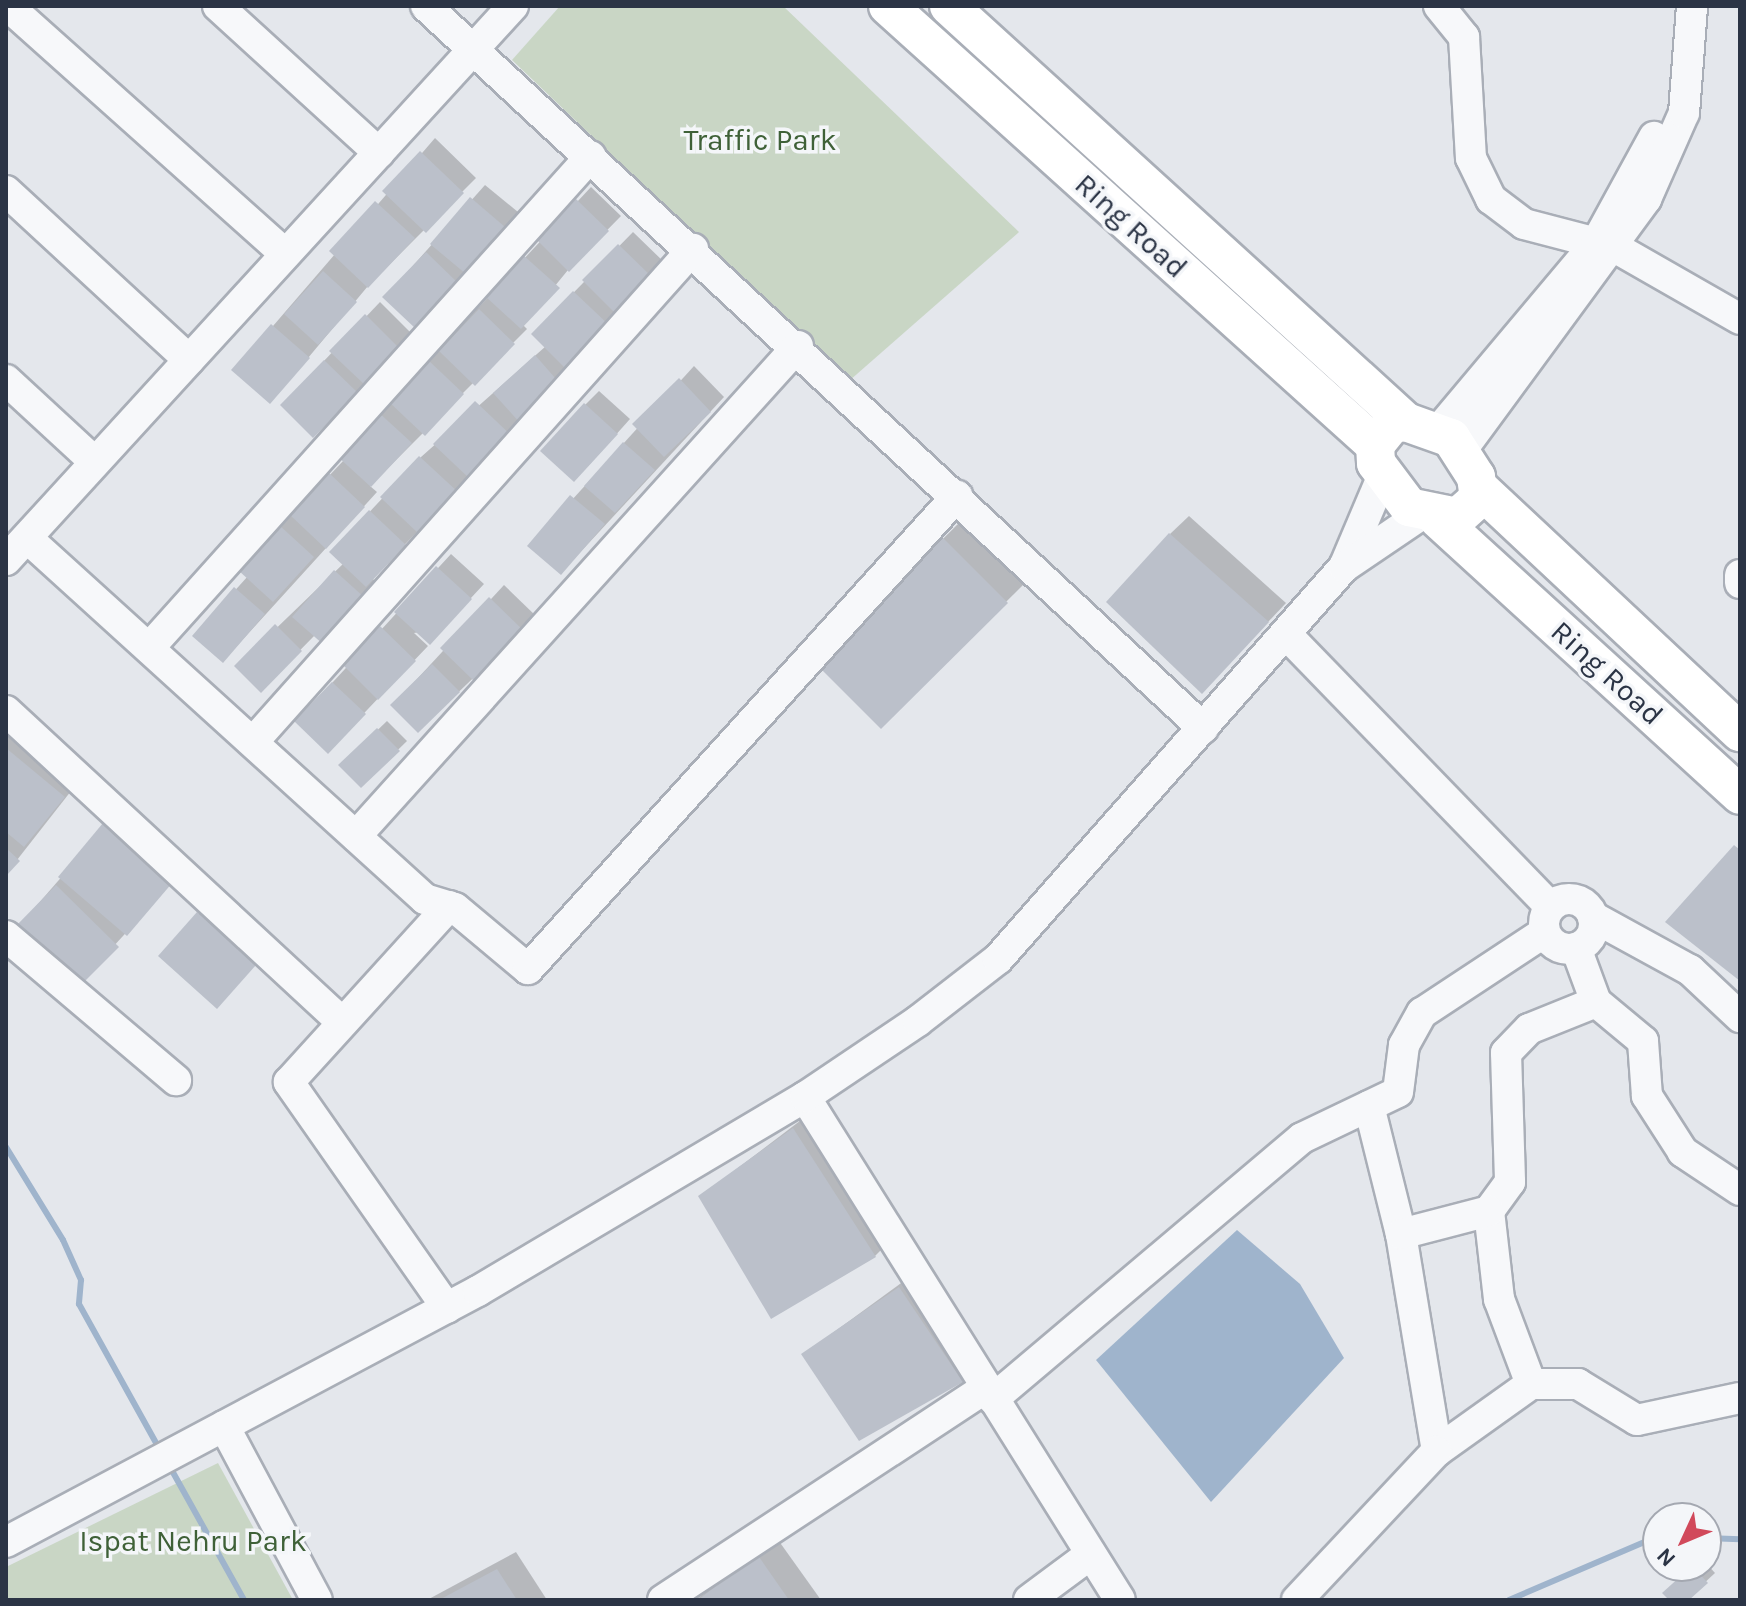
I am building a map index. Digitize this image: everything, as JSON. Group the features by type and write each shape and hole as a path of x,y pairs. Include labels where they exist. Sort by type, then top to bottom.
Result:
{"main road":[{"name":"Ring Road","path":"888,6 1379,460 1430,516 1740,795"},
{"name":"Ring Road","path":"949,6 1435,434"},
{"path":"1379,460 1392,424 1435,434 1478,487 1479,498 1458,517 1430,516"},
{"name":"Ring Road","path":"1478,487 1740,732"}],"street":[{"path":"8,6 285,254"},
{"path":"218,6 379,153"},
{"path":"426,6 798,346 1203,728"},
{"path":"6,560 513,6"},
{"path":"1439,6 1464,37 1471,158 1491,199 1524,224 1606,246 1740,319"},
{"path":"1606,246 1664,118 1674,81 1676,6"},
{"path":"1435,434 1606,246 1684,113 1692,6"},
{"path":"149,648 591,156"},
{"path":"6,191 189,360"},
{"path":"253,742 693,249"},
{"path":"356,836 798,346"},
{"path":"6,380 95,462"},
{"path":"1344,567 1379,460"},
{"path":"27,538 425,899 449,906 528,969 957,496"},
{"path":"6,1542 447,1308 805,1097 998,959 1344,567 1430,516"},
{"path":"1740,575 1740,583"},
{"path":"1286,634 1548,919 1557,947 1576,948 1591,936 1593,917"},
{"path":"6,711 342,1022"},
{"path":"663,1600 990,1394 1302,1138 1398,1092 1404,1045 1422,1013 1573,899 1593,917 1690,970 1740,1017"},
{"path":"447,1308 292,1091 298,1067 449,906"},
{"path":"6,936 176,1080"},
{"path":"1576,948 1596,1002 1643,1041 1647,1096 1683,1152 1740,1190"},
{"path":"1401,1234 1489,1211 1510,1182 1506,1053 1529,1029 1596,1002"},
{"path":"805,1097 1120,1600"},
{"path":"1369,1106 1401,1234 1437,1451"},
{"path":"1489,1211 1499,1299 1531,1384"},
{"path":"1297,1600 1437,1451 1531,1384 1578,1384 1637,1420 1740,1398"},
{"path":"224,1426 317,1600"},
{"path":"1029,1600 1091,1554"}],"green space":[{"name":"Traffic Park","path":"560,6 783,6 1019,232 849,381 512,60"},
{"name":"Ispat Nehru Park","path":"218,1463 293,1600 6,1600 6,1567"}],"water":[{"path":"1237,1230 1300,1284 1344,1358 1211,1502 1096,1360"}],"building":[{"path":"420,151 464,193 426,233 382,191"},
{"path":"470,197 505,227 466,274 430,244"},
{"path":"576,199 609,231 569,272 537,240"},
{"path":"375,201 415,238 368,288 329,251"},
{"path":"618,244 653,278 617,315 582,280"},
{"path":"426,252 459,284 416,329 382,297"},
{"path":"523,255 560,288 521,329 485,296"},
{"path":"323,271 357,302 318,345 284,314"},
{"path":"573,291 609,325 566,369 531,334"},
{"path":"479,309 515,344 475,386 439,351"},
{"path":"365,314 401,350 366,386 329,351"},
{"path":"271,324 310,358 270,404 231,370"},
{"path":"535,355 563,387 521,424 493,393"},
{"path":"427,359 464,394 425,436 388,401"},
{"path":"324,360 358,393 313,438 280,405"},
{"path":"679,378 711,412 664,457 632,424"},
{"path":"475,401 513,437 471,480 433,444"},
{"path":"584,403 618,434 574,482 540,451"},
{"path":"377,411 412,443 371,487 337,456"},
{"path":"623,442 655,470 615,513 584,486"},
{"path":"419,456 459,493 420,535 380,497"},
{"path":"329,473 365,507 326,549 290,515"},
{"path":"570,495 605,524 561,575 527,546"},
{"path":"369,510 406,545 366,587 329,552"},
{"path":"279,525 314,557 273,602 238,570"},
{"path":"1169,533 1269,622 1202,694 1106,602"},
{"path":"942,537 1008,603 881,729 815,663"},
{"path":"436,566 472,599 430,645 394,612"},
{"path":"334,570 365,598 324,645 292,617"},
{"path":"234,587 265,614 223,663 192,636"},
{"path":"489,597 525,632 476,683 440,648"},
{"path":"275,624 302,651 261,693 234,666"},
{"path":"380,626 416,661 378,700 342,664"},
{"path":"432,664 460,692 418,733 390,705"},
{"path":"332,682 366,714 328,754 294,721"},
{"path":"377,728 400,751 361,788 338,765"},
{"path":"6,748 65,797 24,847 6,832"},
{"path":"103,823 173,882 127,936 58,877"},
{"path":"1734,845 1740,850 1740,981 1665,922"},
{"path":"6,848 20,861 6,876"},
{"path":"56,885 119,947 78,988 16,926"},
{"path":"197,912 256,965 217,1009 158,956"},
{"path":"793,1128 876,1257 771,1319 698,1196"},
{"path":"899,1287 963,1382 859,1441 801,1354"},
{"path":"757,1554 789,1600 698,1600"},
{"path":"497,1569 517,1600 439,1600"},
{"path":"1674,1582 1708,1583 1689,1600 1669,1600 1662,1593"}],"waterway":[{"path":"6,1147 63,1240 81,1280 79,1304 160,1450"},
{"path":"170,1467 244,1600"},
{"path":"1722,1538 1740,1539"},
{"path":"1509,1600 1642,1543"}]}
